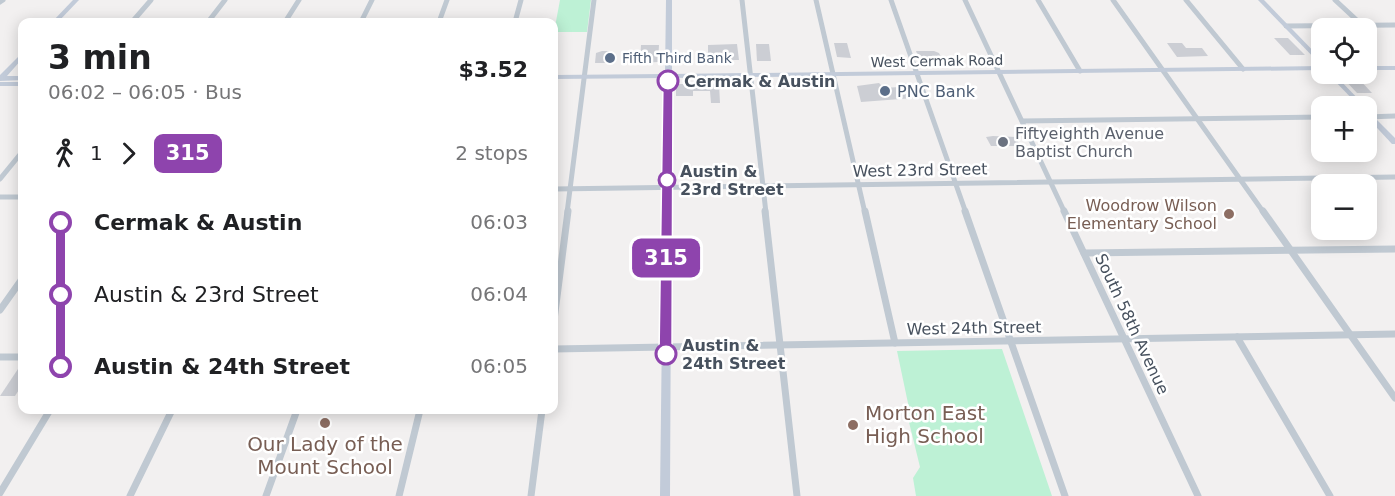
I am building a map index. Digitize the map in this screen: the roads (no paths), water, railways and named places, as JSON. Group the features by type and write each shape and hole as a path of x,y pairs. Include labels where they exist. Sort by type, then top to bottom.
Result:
{"main road":[{"path":"59,18 76,0"},
{"path":"665,496 669,0"},
{"path":"1261,0 1311,53"},
{"path":"0,78 18,60"},
{"path":"1377,62 1395,62"},
{"name":"West Cermak Road","path":"558,72 585,74 998,70 1311,64"},
{"path":"1377,68 1395,68"},
{"name":"West Cermak Road","path":"558,77 585,74"},
{"path":"0,78 18,78"},
{"path":"0,84 18,84"},
{"path":"1340,84 1352,96"},
{"path":"1377,124 1395,141"}],"street":[{"path":"135,18 151,0"},
{"path":"211,18 225,0"},
{"path":"288,18 299,0"},
{"path":"363,18 372,0"},
{"path":"440,18 447,0"},
{"path":"516,18 521,0"},
{"path":"558,287 594,0"},
{"path":"742,0 797,496"},
{"path":"816,0 895,343"},
{"path":"891,0 1065,496"},
{"name":"South 58th Avenue","path":"965,0 1198,496"},
{"path":"1038,0 1078,68"},
{"path":"1113,0 1395,398"},
{"path":"1186,0 1240,67"},
{"path":"1335,0 1354,18"},
{"path":"1377,25 1395,25"},
{"path":"1286,26 1311,26"},
{"path":"1377,115 1395,116"},
{"path":"1022,121 1311,117"},
{"path":"0,179 18,157"},
{"name":"West 23rd Street","path":"558,189 1395,177"},
{"path":"0,197 18,197"},
{"path":"1084,253 1395,249"},
{"path":"0,310 18,285"},
{"name":"West 24th Street","path":"558,349 1395,334"},
{"path":"1237,337 1330,496"},
{"path":"0,357 18,357"},
{"path":"0,493 48,414"},
{"path":"130,496 170,414"},
{"path":"266,496 296,414"},
{"path":"399,496 419,414"},
{"path":"531,496 541,414"}],"place":[{"name":"Fifth Third Bank","path":"610,58"},
{"name":"Cermak & Austin","path":"668,81"},
{"name":"PNC Bank","path":"885,91"},
{"name":"Fiftyeighth Avenue Baptist Church","path":"1003,142"},
{"name":"Austin & 23rd Street","path":"667,180"},
{"name":"Woodrow Wilson Elementary School","path":"1229,214"},
{"name":"Austin & 24th Street","path":"666,354"},
{"name":"Our Lady of the Mount School","path":"325,423"},
{"name":"Morton East High School","path":"853,425"}]}
